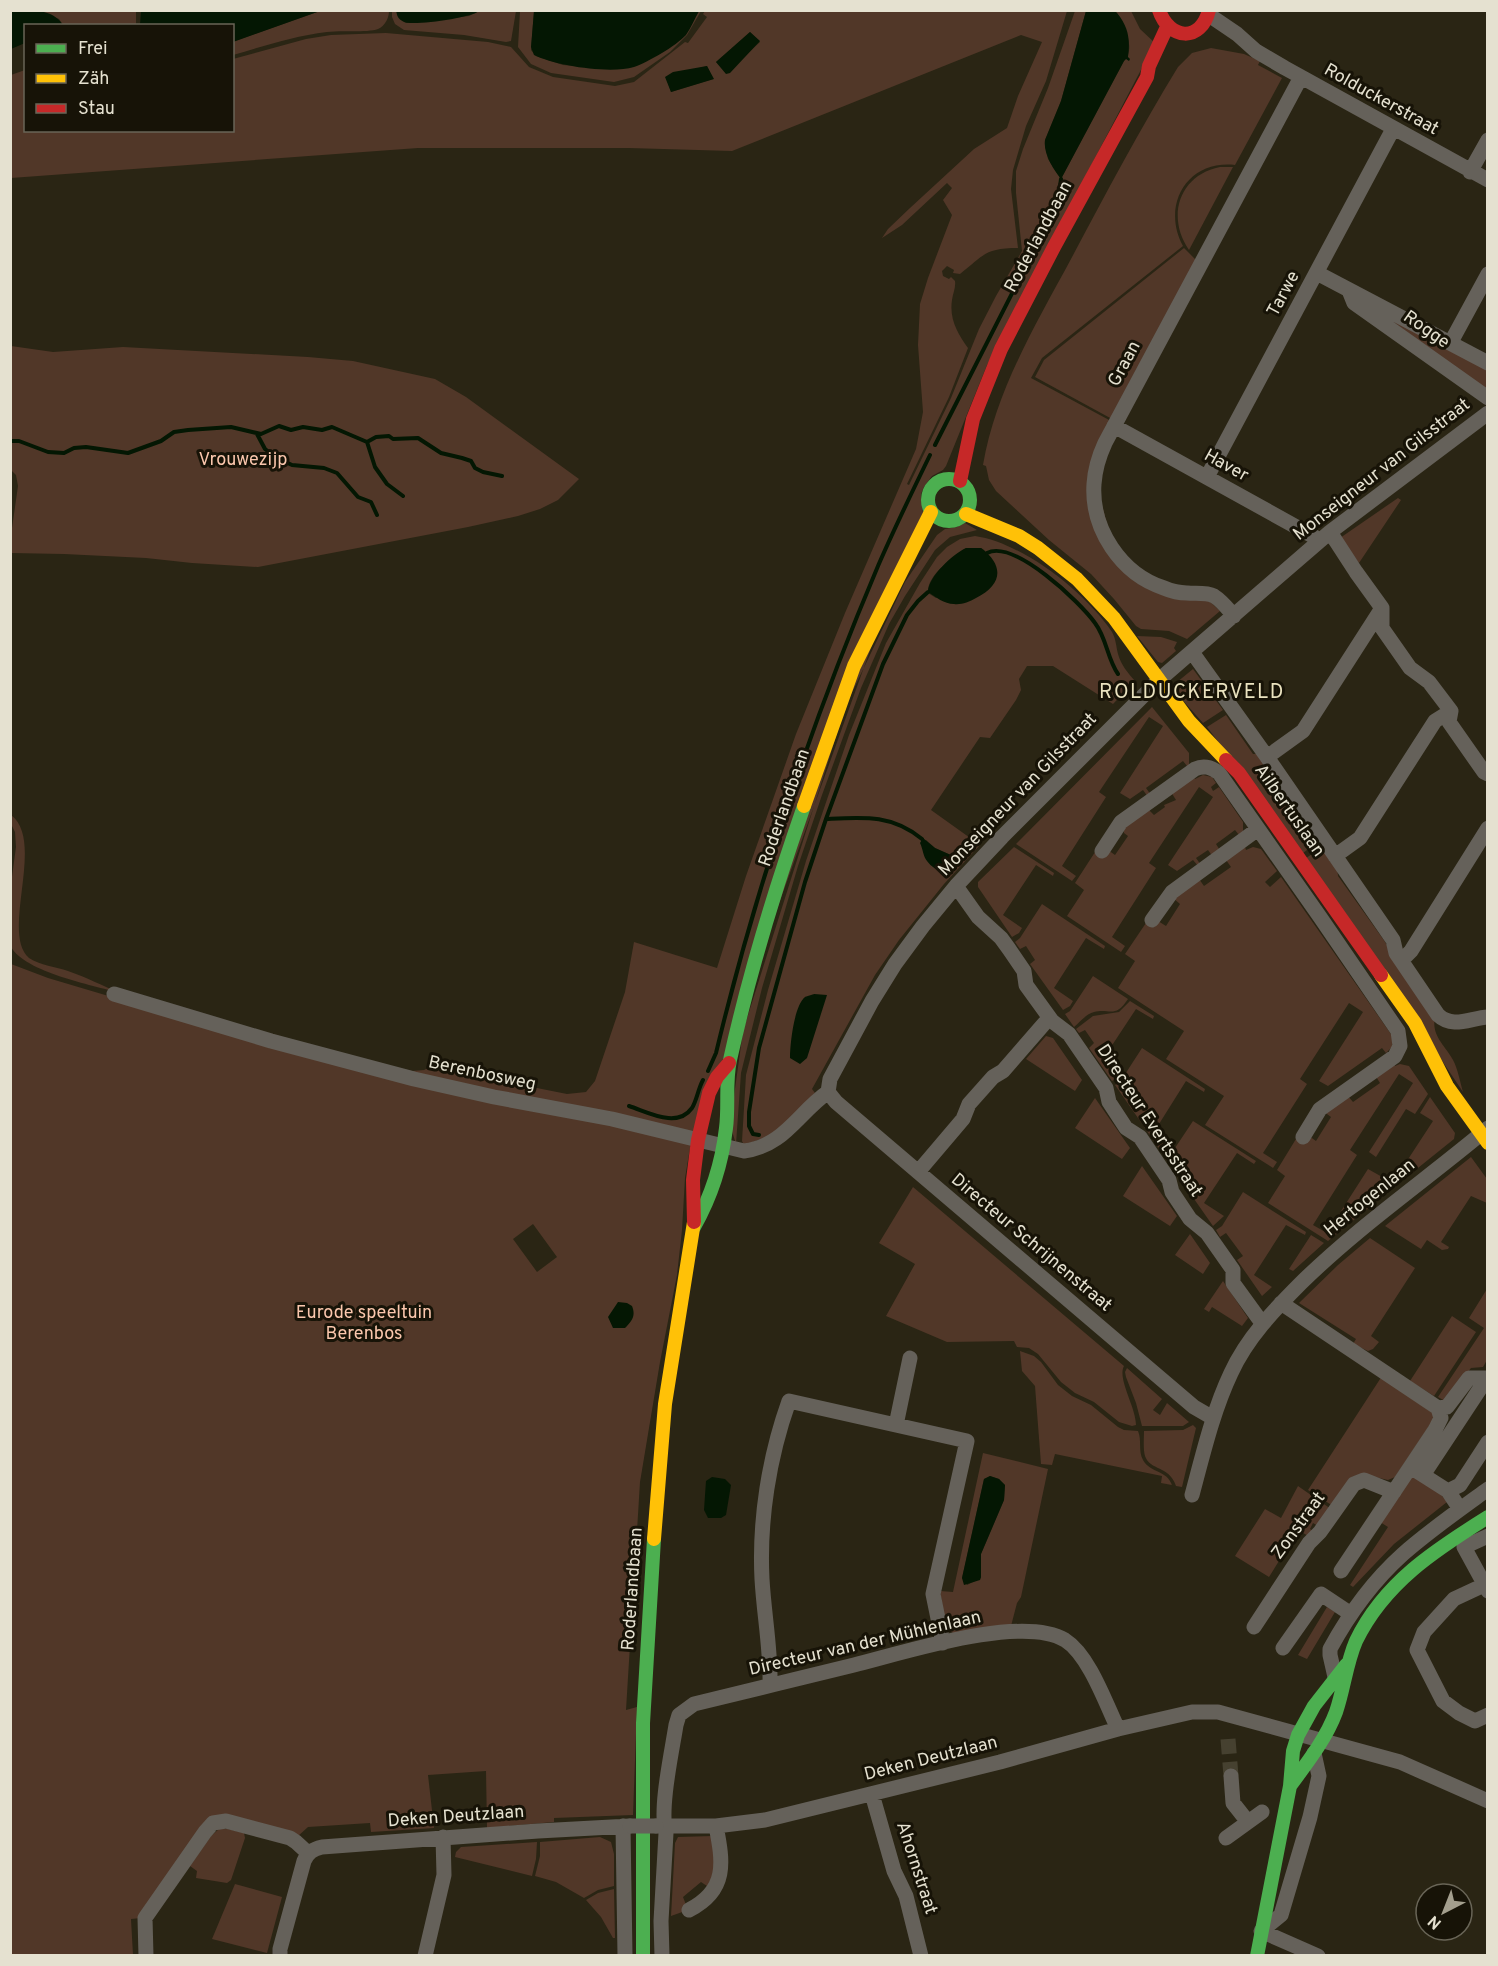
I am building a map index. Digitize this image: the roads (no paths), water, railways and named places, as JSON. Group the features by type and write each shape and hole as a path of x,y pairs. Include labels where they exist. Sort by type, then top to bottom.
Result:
{"main road":[{"path":"1160,10 1162,21 1172,30 1189,34 1207,17"},
{"name":"Roderlandbaan","path":"954,480 963,434 973,419 1001,349 1147,77 1149,66 1172,30"},
{"path":"940,480 954,480 969,491 968,508 956,520 943,520 931,512 928,498 930,490 940,480"},
{"name":"Ailbertuslaan","path":"968,508 1006,532 1019,536 1038,548 1064,568 1114,618 1189,721 1239,773 1292,864 1414,1023 1447,1086 1485,1135"},
{"name":"Roderlandbaan","path":"694,1227 712,1193 726,1128 729,1063 754,964 799,821 854,666 931,512"},
{"name":"Roderlandbaan","path":"900,574 943,520"},
{"name":"Roderlandbaan","path":"643,1956 643,1723 650,1589 665,1404 694,1227 693,1174 698,1140 709,1093 717,1077 729,1063"},
{"path":"1257,1956 1290,1786 1289,1769 1306,1716 1348,1662 1367,1622 1392,1587 1425,1557 1488,1517"},
{"path":"1290,1786 1318,1747 1337,1710 1348,1662"}],"street":[{"name":"Rolduckerstraat","path":"1207,17 1237,34 1257,51 1301,77 1488,180"},
{"name":"Graan","path":"1234,616 1211,594 1173,591 1142,578 1124,563 1106,539 1096,510 1094,486 1099,458 1114,426 1301,77"},
{"name":"Tarwe","path":"1207,477 1393,129"},
{"path":"1470,172 1488,140"},
{"name":"Rogge","path":"1317,273 1488,363"},
{"path":"1451,342 1488,274"},
{"name":"Rogge","path":"1349,290 1354,303 1488,398"},
{"name":"Monseigneur van Gilsstraat","path":"828,1092 830,1079 872,1001 909,945 956,886 1002,837 1159,680 1325,536 1488,412"},
{"name":"Haver","path":"1114,426 1207,477 1325,536"},
{"path":"1325,536 1356,572 1382,608 1382,628 1410,668 1429,682 1451,711 1449,722 1484,772 1488,774"},
{"path":"1267,757 1304,731 1382,608"},
{"name":"Ailbertuslaan","path":"1192,652 1393,940 1396,952 1438,1015 1453,1023 1488,1017"},
{"path":"1335,856 1360,838 1435,722 1451,711"},
{"name":"Ailbertuslaan","path":"1102,851 1121,822 1199,767 1208,767 1219,773 1258,829 1292,864 1398,1031 1401,1041 1395,1056 1320,1109 1303,1137"},
{"path":"1401,960 1411,951 1488,828"},
{"name":"Ailbertuslaan","path":"1152,920 1172,892 1258,829"},
{"name":"Directeur Evertsstraat","path":"956,886 978,917 1010,949 1024,971 1026,985 1049,1018 1069,1034 1106,1088 1109,1102 1126,1128 1140,1137 1169,1180 1172,1192 1190,1219 1207,1233 1233,1270 1233,1283 1262,1323"},
{"name":"Berenbosweg","path":"114,994 292,1047 414,1079 505,1100 612,1119 744,1151 768,1146 828,1092"},
{"path":"918,1172 963,1119 969,1104 993,1077 1003,1071 1049,1018"},
{"name":"Directeur Schrijnenstraat","path":"828,1092 836,1102 1194,1407 1213,1418"},
{"name":"Hertogenlaan","path":"1192,1495 1213,1418 1231,1372 1262,1323 1316,1269 1372,1220 1485,1135"},
{"path":"1281,1303 1438,1408 1441,1418 1417,1471"},
{"path":"896,1425 910,1358"},
{"path":"1438,1408 1447,1407 1469,1378 1487,1378"},
{"path":"1341,1571 1394,1492 1417,1471 1487,1378"},
{"path":"770,1685 771,1662 765,1622 761,1535 773,1459 789,1401 967,1441 933,1594 943,1643"},
{"path":"1448,1491 1460,1485 1488,1442"},
{"path":"1417,1471 1448,1491 1460,1509"},
{"name":"Zonstraat","path":"1254,1627 1309,1542 1320,1532 1354,1484 1365,1480 1394,1492"},
{"path":"1335,1677 1329,1655 1330,1649 1351,1614 1378,1580 1403,1554 1488,1489"},
{"path":"1488,1536 1464,1546 1486,1588 1454,1599 1424,1632 1417,1650 1443,1701 1475,1721 1488,1714"},
{"path":"1283,1648 1321,1594 1351,1614"},
{"name":"Directeur van der Mühlenlaan","path":"662,1956 666,1833 660,1826 679,1715 694,1704 943,1643 1017,1632 1048,1634 1066,1641 1078,1651 1118,1730"},
{"path":"1118,1730 1200,1711 1218,1712 1299,1734 1318,1747 1400,1762 1488,1801"},
{"name":"Deken Deutzlaan","path":"308,1853 322,1846 443,1837 627,1826 716,1826 765,1820 1000,1762 1118,1730"},
{"path":"1318,1747 1319,1776 1310,1817 1281,1915 1261,1931 1318,1956"},
{"path":"1231,1776 1233,1803 1248,1822"},
{"name":"Ahornstraat","path":"872,1794 894,1871 906,1896 921,1956"},
{"path":"1226,1838 1262,1812"},
{"path":"146,1956 145,1918 205,1832 213,1823 226,1821 290,1838 308,1853 293,1899 280,1956"},
{"path":"625,1956 627,1826"},
{"path":"689,1910 708,1897 719,1879 722,1863 716,1826"},
{"path":"425,1956 444,1875 443,1837"}],"waterway":[{"path":"935,445 1058,203 1061,179"},
{"name":"Vrouwezijp","path":"10,441 19,441 48,452 64,453 74,448 86,447 128,453 161,441 174,432 188,430 231,427 261,434 279,426 291,430 303,427 322,430 332,427 367,442 376,437 418,438 441,453 471,461 475,468 483,472 502,476"},
{"path":"257,434 265,449 277,458 292,465 324,468 337,473 358,497 371,502 377,515"},
{"path":"367,442 375,467 387,484 403,496"},
{"path":"708,1071 716,1053 767,868 808,746 853,625 930,455"},
{"path":"987,553 999,551 1029,563 1076,601 1102,635 1111,662 1118,674"},
{"path":"759,1135 753,1134 749,1126 759,1048 805,882 883,664 907,615 928,592"},
{"path":"826,819 865,818 888,821 900,825 922,839"},
{"path":"629,1106 653,1115 678,1117 686,1114 692,1108 703,1080"}],"tunnel":[{"path":"1228,1739 1231,1776"}],"district":[{"name":"ROLDUCKERVELD","path":"1192,693"}],"park label":[{"name":"Eurode speeltuin Berenbos","path":"364,1323"}]}
